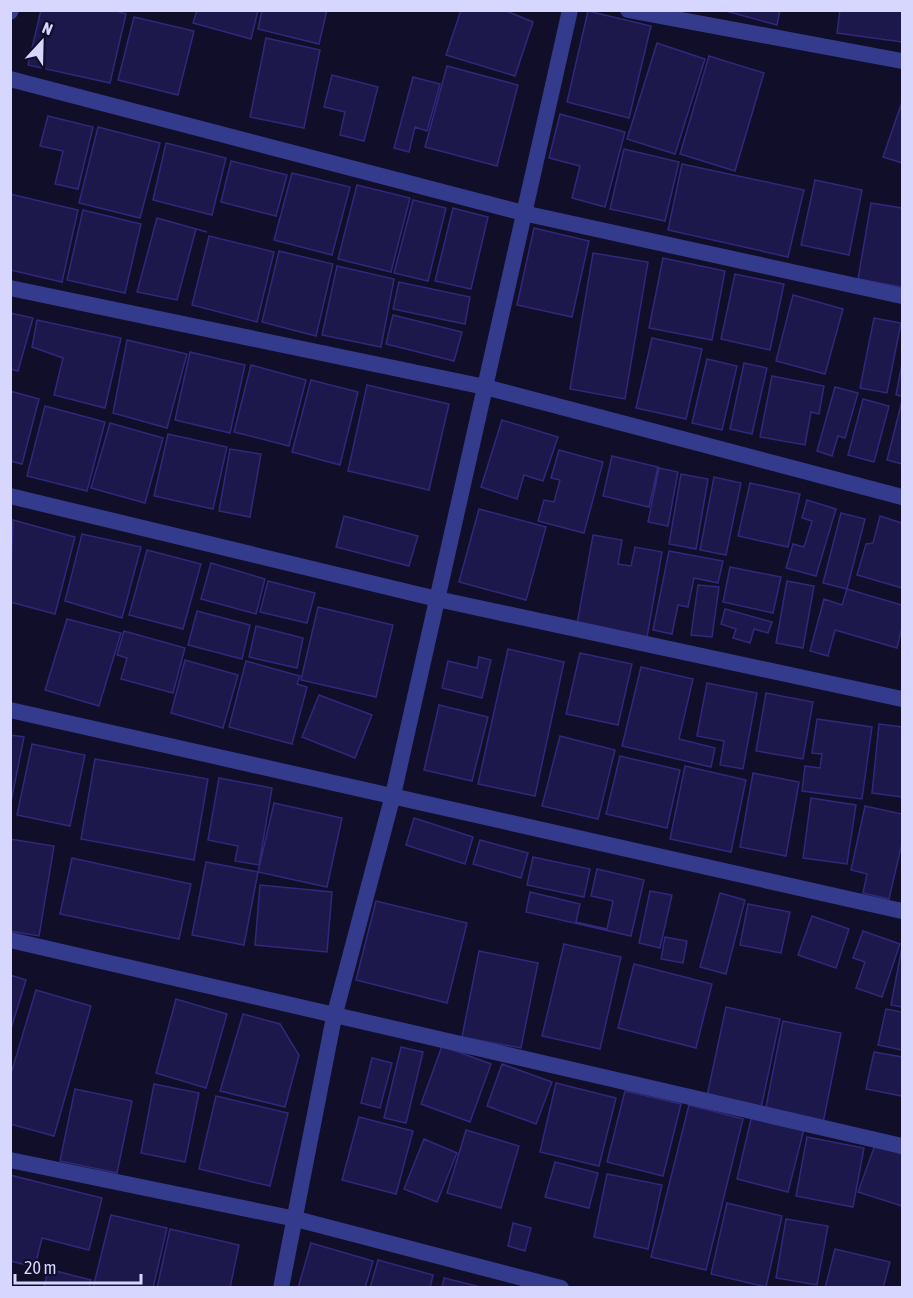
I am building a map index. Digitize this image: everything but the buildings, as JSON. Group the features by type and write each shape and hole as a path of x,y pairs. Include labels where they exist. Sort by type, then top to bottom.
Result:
{"street":[{"path":"281,1287 334,1017 393,795 570,10"},
{"path":"628,10 903,61"},
{"path":"10,79 523,213 903,296"},
{"path":"10,288 484,387 903,497"},
{"path":"10,496 436,599 903,699"},
{"path":"10,710 903,911"},
{"path":"10,940 334,1017 903,1146"},
{"path":"10,1160 296,1219 561,1287"}]}
